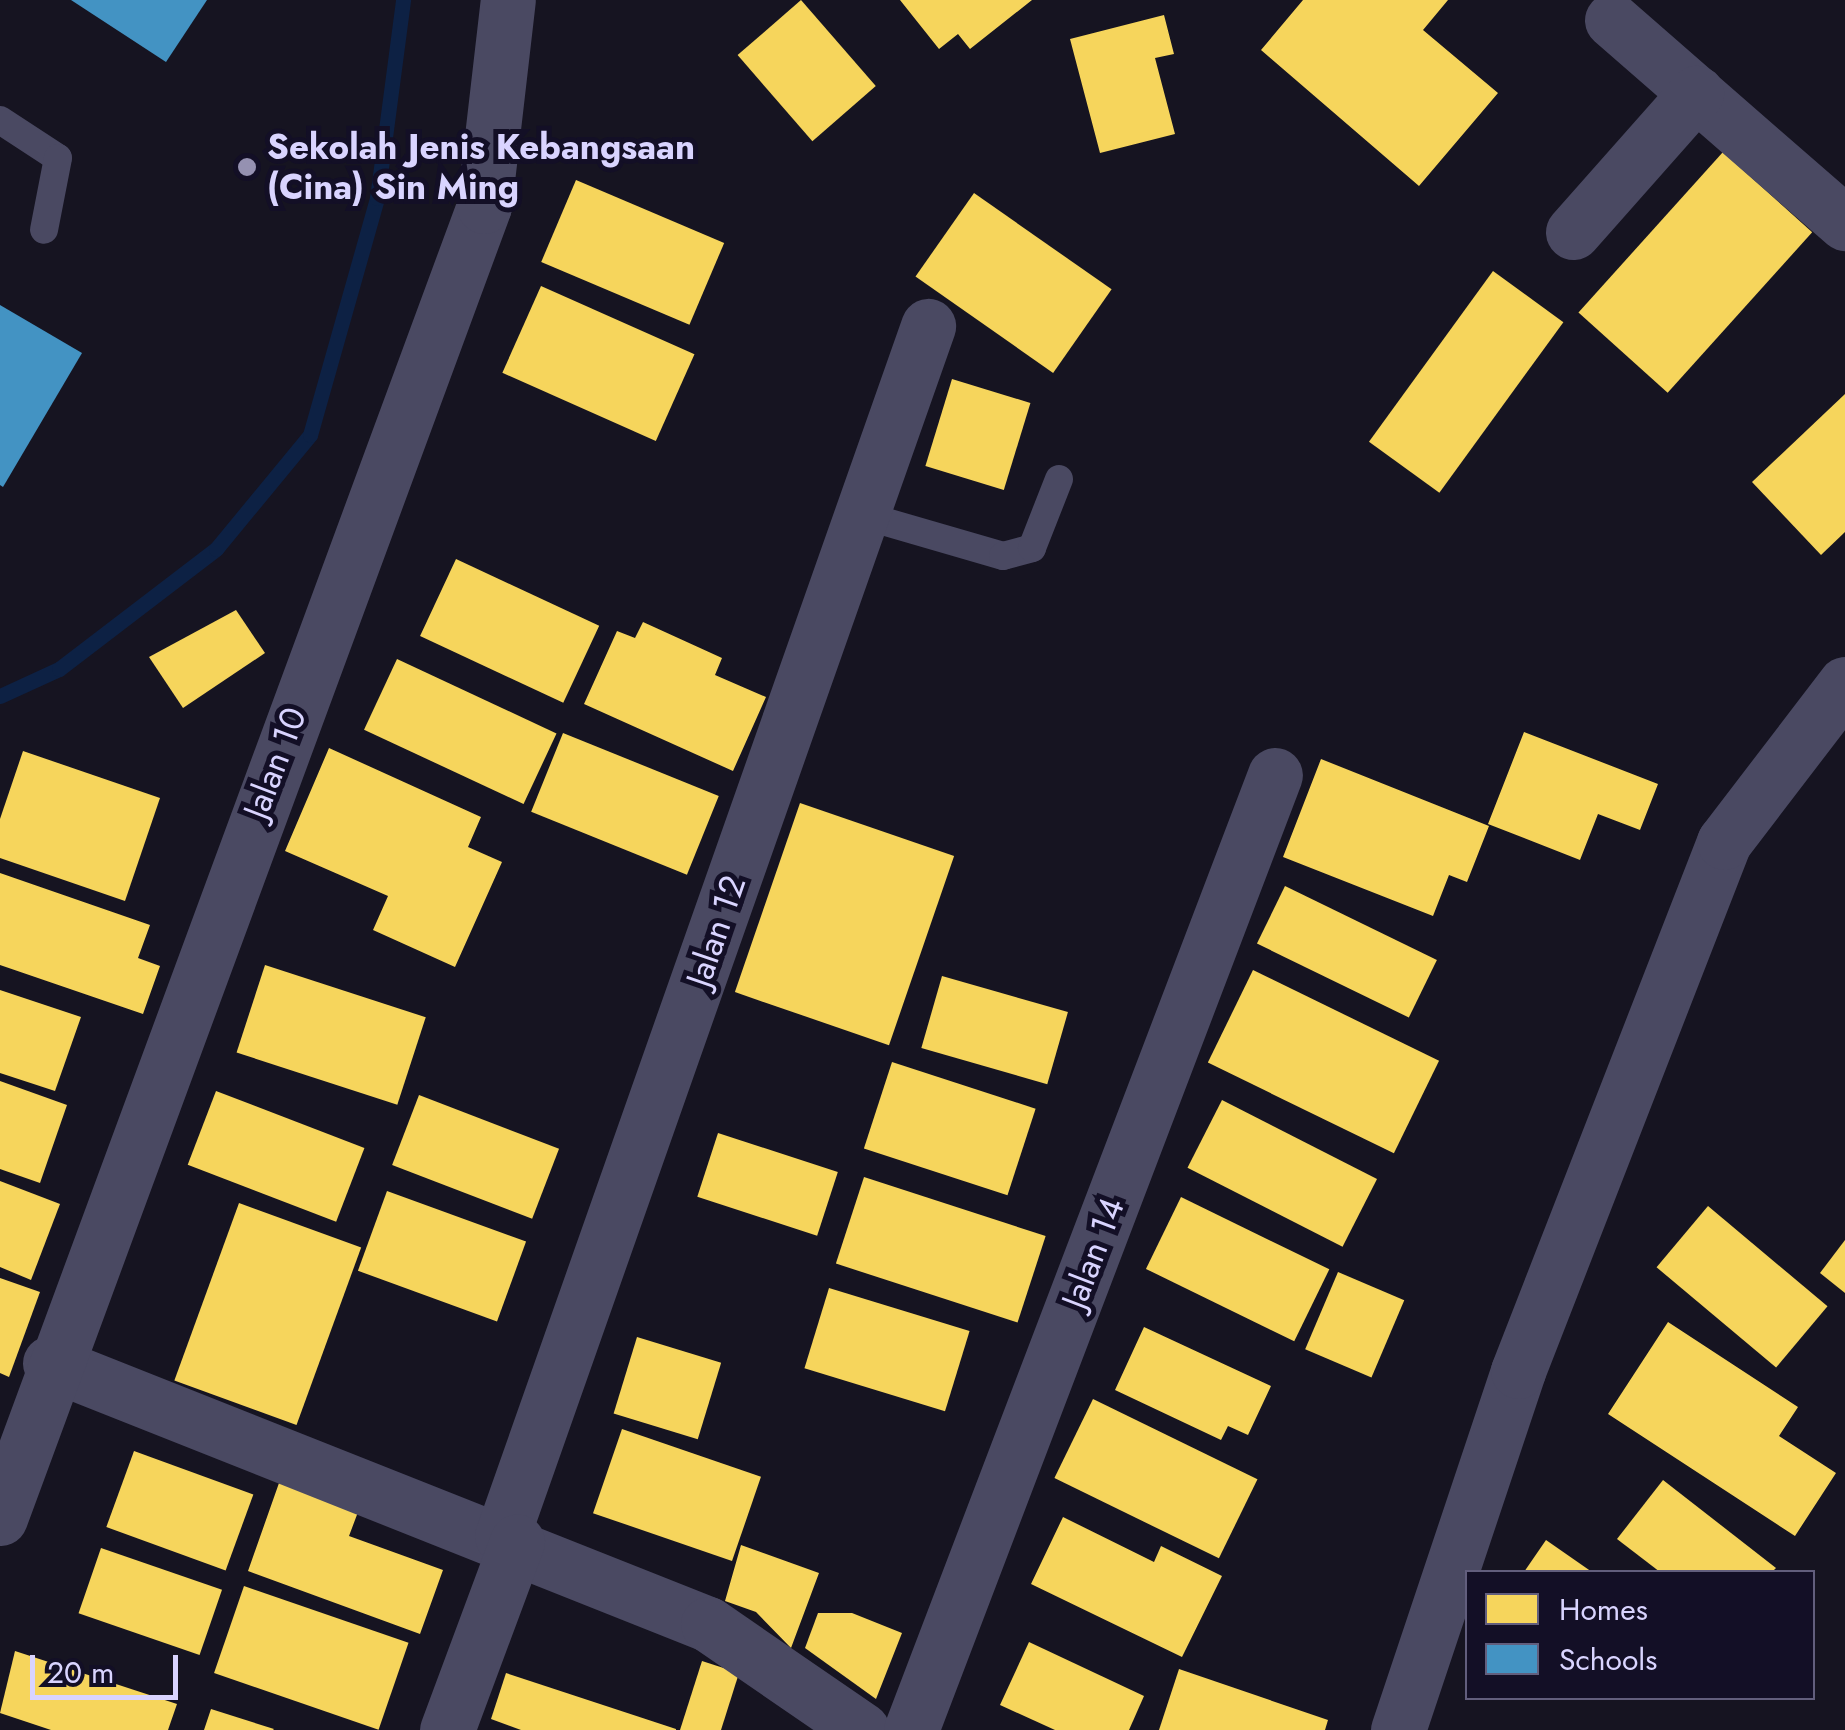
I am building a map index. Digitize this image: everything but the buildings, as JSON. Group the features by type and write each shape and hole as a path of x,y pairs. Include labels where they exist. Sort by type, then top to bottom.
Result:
{"street":[{"name":"Jalan 10","path":"0,1518 50,1363 484,206 508,0"},
{"path":"1612,20 1845,224"},
{"path":"1573,232 1696,94"},
{"name":"Jalan 12","path":"447,1730 928,326"},
{"path":"1398,1730 1518,1371 1724,842 1845,684"},
{"name":"Jalan 14","path":"911,1730 1275,775"},
{"path":"50,1363 510,1539 708,1624 862,1730"}],"lane":[{"path":"0,120 58,158 44,230"},
{"path":"862,515 1002,556 1032,548 1058,479"}],"waterway":[{"path":"0,696 59,669 216,549 310,435 377,198 403,0"}],"place":[{"name":"Sekolah Jenis Kebangsaan (Cina) Sin Ming","path":"247,167"}]}
